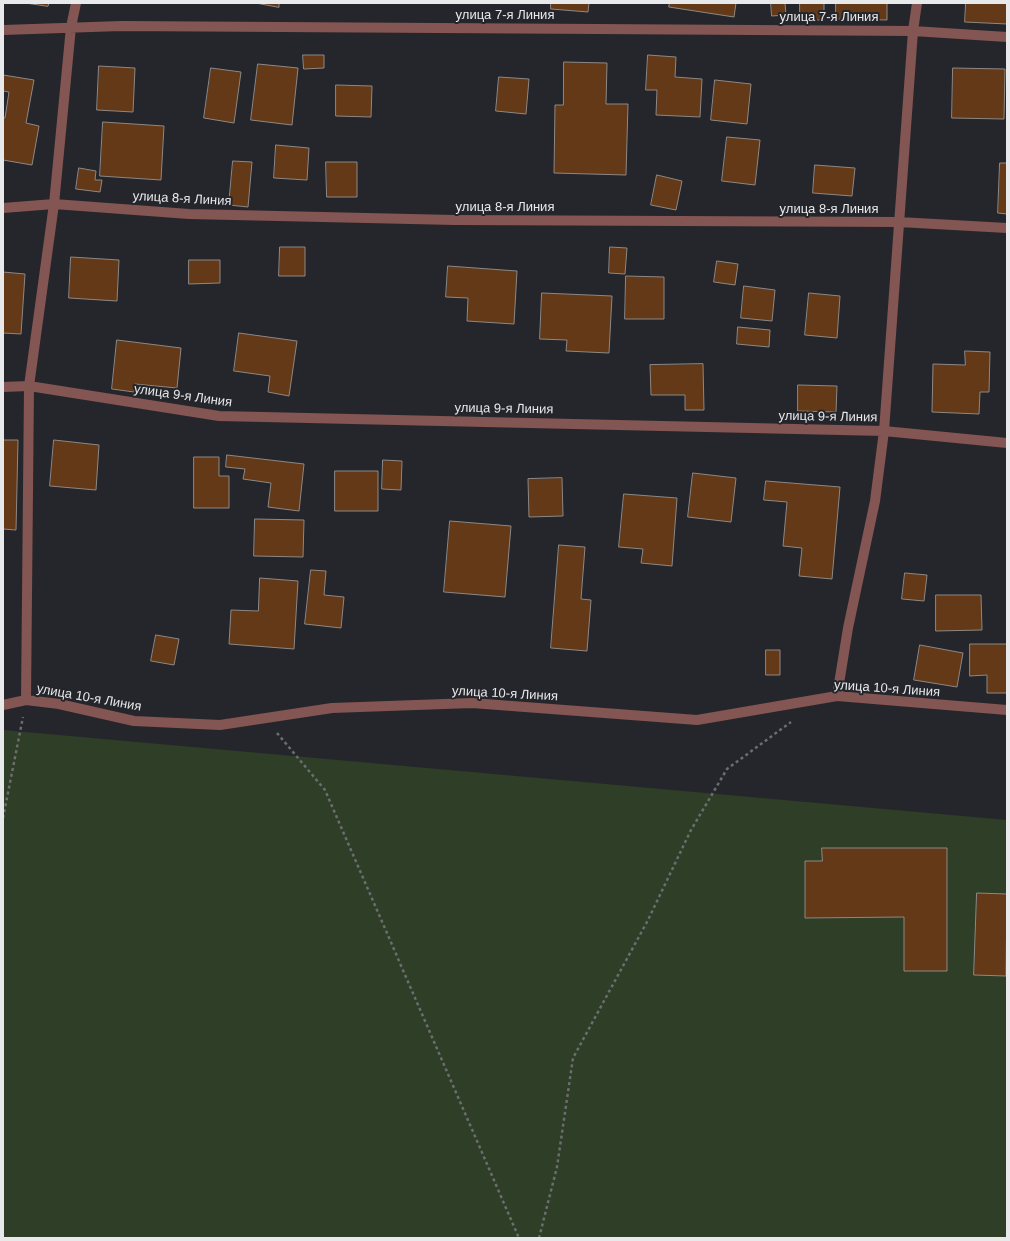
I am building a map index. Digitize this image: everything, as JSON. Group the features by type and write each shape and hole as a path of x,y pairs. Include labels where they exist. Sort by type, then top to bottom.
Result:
{"street":[{"path":"26,700 29,386 54,204 71,27 76,3"},
{"path":"837,696 848,628 876,501 884,431 913,31 917,3"},
{"name":"улица 7-я Линия","path":"3,30 129,26 913,31 1007,37"},
{"name":"улица 8-я Линия","path":"3,208 54,204 189,214 455,220 899,222 1007,228"},
{"name":"улица 9-я Линия","path":"3,387 29,386 219,416 884,431 1007,443"},
{"name":"улица 10-я Линия","path":"3,705 26,700 58,704 134,721 220,725 332,708 472,704 697,720 837,696 1007,710"}],"path":[{"path":"3,818 26,700"},
{"path":"264,718 325,790 519,1238"},
{"path":"539,1238 557,1167 573,1058 648,920 691,830 727,769 798,718"}],"green space":[{"path":"3,730 1007,820 1007,1238 3,1238"}],"building":[{"path":"26,3 49,3 48,6"},
{"path":"256,3 279,3 279,7"},
{"path":"551,3 589,3 588,12 551,9"},
{"path":"670,3 736,3 734,17 669,7"},
{"path":"771,3 785,3 786,15 772,16"},
{"path":"800,3 824,3 824,20 800,20"},
{"path":"836,3 887,3 887,20 836,19"},
{"path":"966,3 1007,3 1007,24 965,22"},
{"path":"303,55 324,55 324,68 304,69"},
{"path":"648,55 676,57 675,77 702,79 700,117 656,115 657,90 646,90"},
{"path":"564,62 607,63 606,104 628,104 626,175 554,173 555,105 563,105"},
{"path":"258,64 298,68 292,125 251,120"},
{"path":"99,66 135,68 133,112 97,110"},
{"path":"211,68 241,72 234,123 204,118"},
{"path":"953,68 1005,69 1004,119 952,118"},
{"path":"3,75 34,80 26,123 39,126 32,165 3,160 3,118 5,118 9,92 3,91"},
{"path":"499,77 529,79 526,114 496,111"},
{"path":"715,80 751,84 747,124 711,120"},
{"path":"336,85 372,86 371,117 336,116"},
{"path":"103,122 164,126 161,180 100,176"},
{"path":"727,137 760,140 755,185 722,181"},
{"path":"276,145 309,148 307,180 274,178"},
{"path":"233,161 252,162 248,207 229,205"},
{"path":"326,162 357,162 357,197 327,197"},
{"path":"1000,163 1007,163 1007,214 998,213"},
{"path":"815,165 855,168 852,196 813,193"},
{"path":"79,168 96,171 95,180 102,180 100,192 76,189"},
{"path":"657,175 682,181 676,210 651,205"},
{"path":"280,247 305,247 305,276 279,276"},
{"path":"610,247 627,248 625,274 609,273"},
{"path":"71,257 119,260 117,301 69,298"},
{"path":"189,260 220,260 220,283 189,284"},
{"path":"717,261 738,264 735,285 714,282"},
{"path":"448,266 517,271 514,324 467,321 468,298 446,297"},
{"path":"3,272 25,274 21,334 3,333"},
{"path":"626,276 664,277 664,319 625,319"},
{"path":"744,286 775,290 772,321 741,318"},
{"path":"542,293 612,296 609,353 566,351 567,340 540,339"},
{"path":"809,293 840,296 837,338 805,335"},
{"path":"738,327 770,330 769,347 737,344"},
{"path":"239,333 297,341 289,396 268,392 270,376 234,371"},
{"path":"117,340 181,348 177,388 135,384 134,392 112,389"},
{"path":"965,351 990,352 989,392 980,392 979,414 932,412 933,364 965,365"},
{"path":"703,364 704,410 685,410 685,395 651,395 650,365"},
{"path":"798,385 837,386 836,412 798,411"},
{"path":"3,440 18,440 16,530 3,529"},
{"path":"54,440 99,445 96,490 50,486"},
{"path":"227,455 304,464 299,511 268,507 271,483 243,479 245,469 226,467"},
{"path":"194,457 219,457 219,476 229,476 229,508 194,508"},
{"path":"383,460 402,461 401,490 382,489"},
{"path":"335,471 378,471 378,511 335,511"},
{"path":"693,473 736,478 731,522 688,517"},
{"path":"562,478 563,516 529,517 528,479"},
{"path":"766,481 840,487 832,579 799,576 802,548 783,546 787,502 764,500"},
{"path":"624,494 677,498 672,566 641,563 643,549 619,547"},
{"path":"255,519 304,520 303,557 254,556"},
{"path":"450,521 511,526 505,597 444,592"},
{"path":"559,545 585,547 581,599 591,600 587,651 551,648"},
{"path":"311,570 326,571 324,595 344,597 341,628 305,624"},
{"path":"905,573 927,575 924,601 902,599"},
{"path":"260,578 298,581 294,649 229,644 231,610 258,611"},
{"path":"936,595 981,595 982,630 936,631"},
{"path":"156,635 179,639 174,665 151,661"},
{"path":"970,644 1007,644 1007,693 987,693 987,675 970,676"},
{"path":"920,645 963,653 957,687 914,680"},
{"path":"766,650 780,650 780,675 766,675"},
{"path":"822,848 947,848 947,971 904,971 904,917 805,918 805,861 822,861"},
{"path":"977,893 1007,894 1006,976 974,975"}]}
